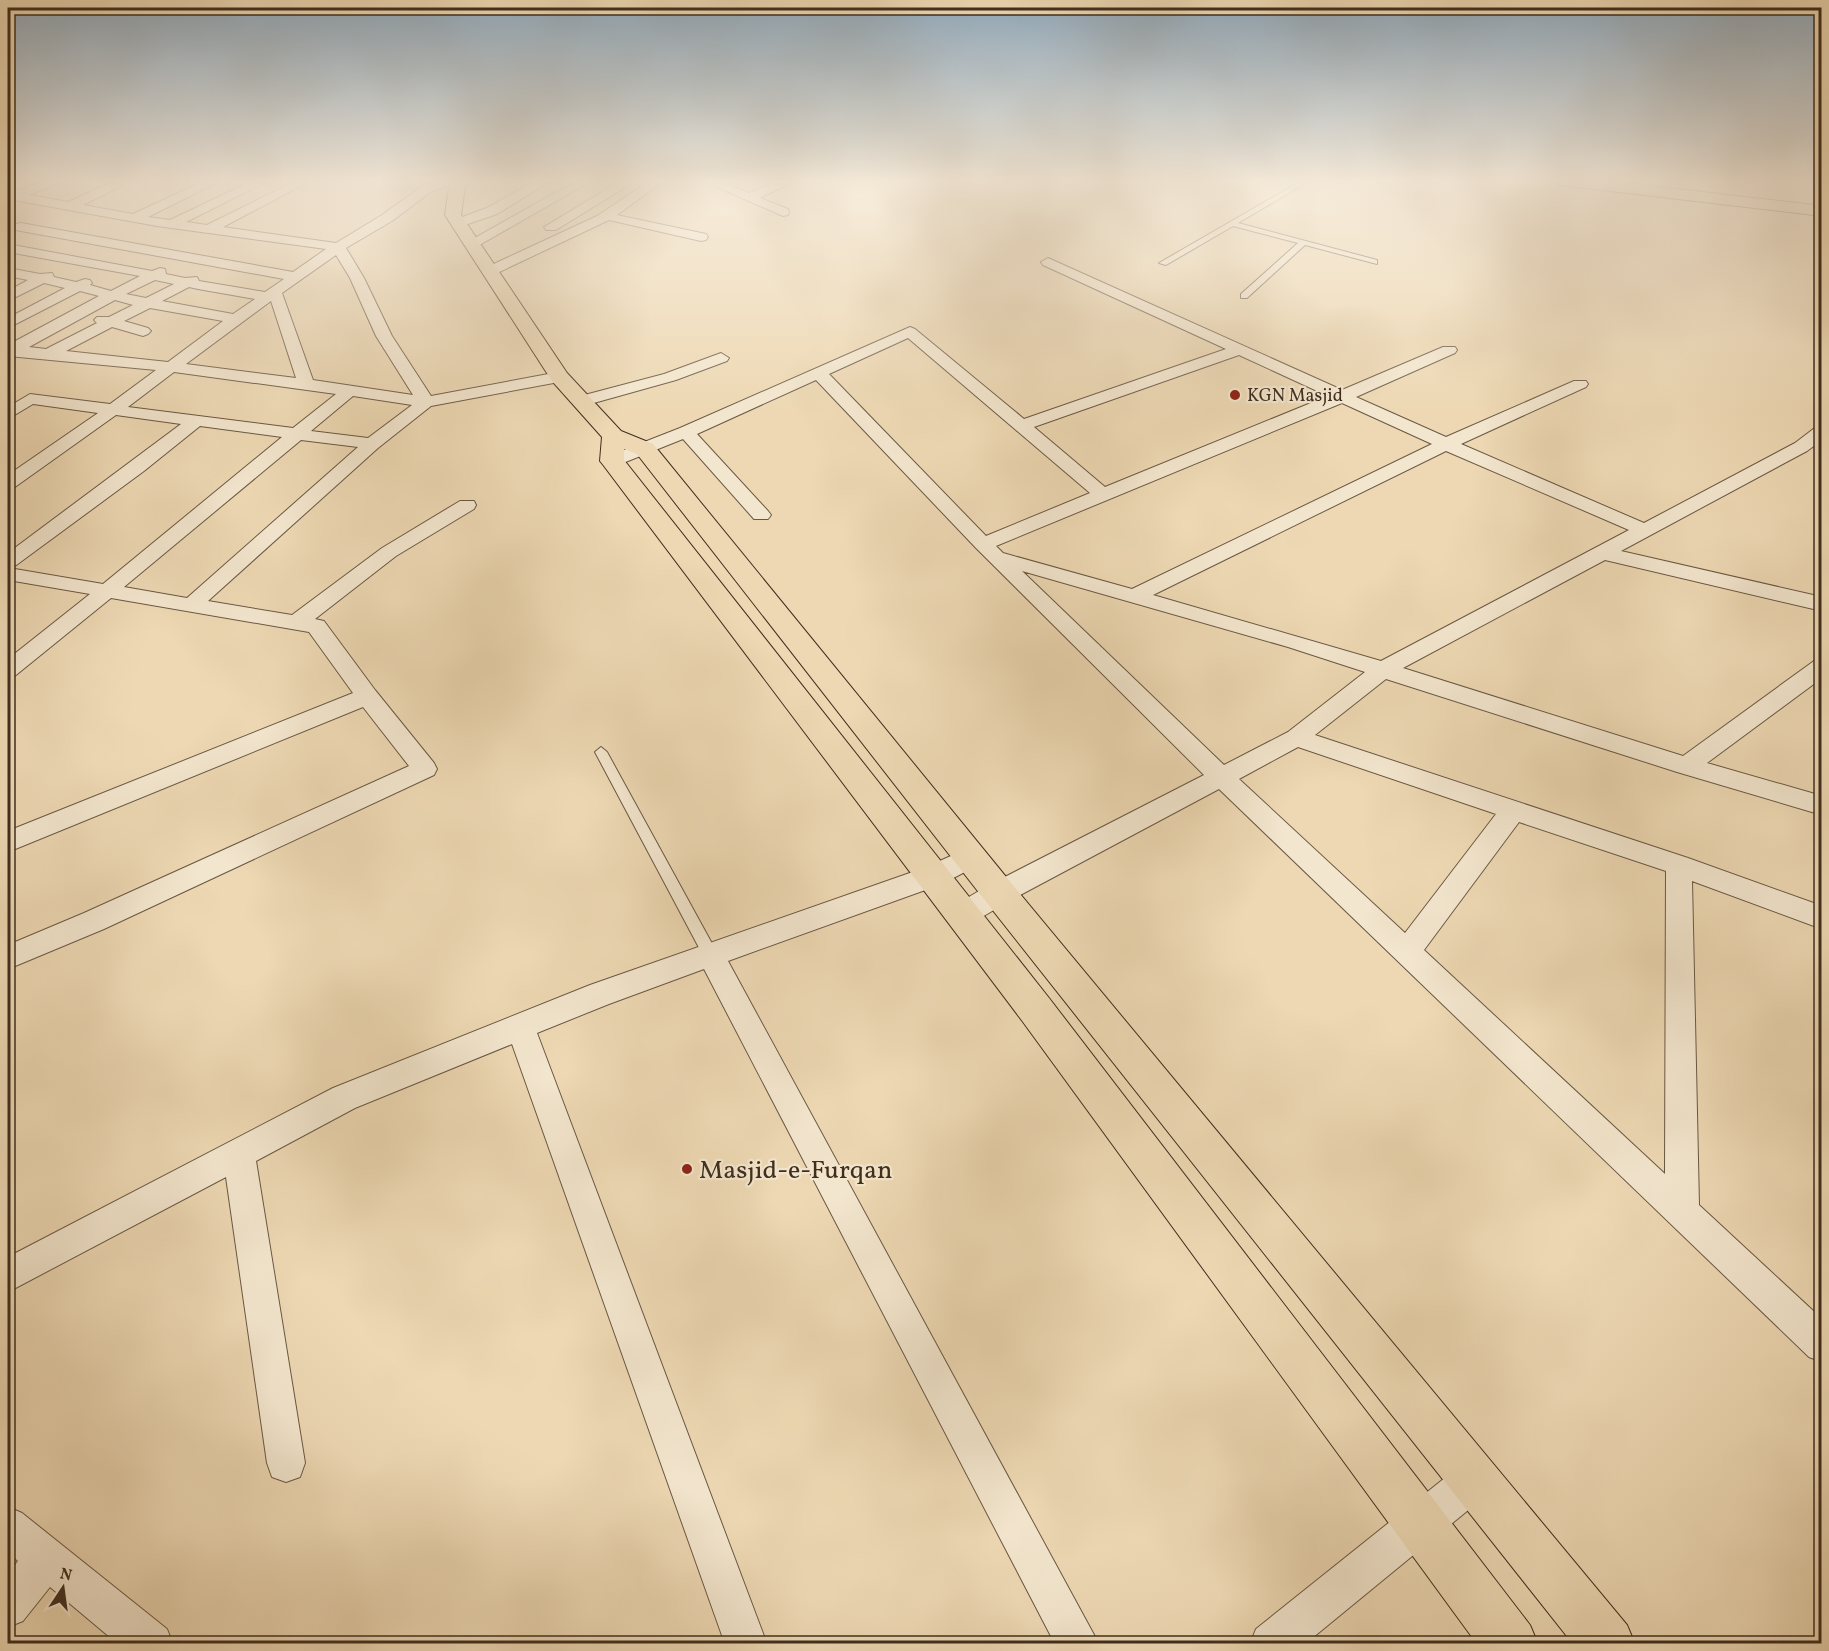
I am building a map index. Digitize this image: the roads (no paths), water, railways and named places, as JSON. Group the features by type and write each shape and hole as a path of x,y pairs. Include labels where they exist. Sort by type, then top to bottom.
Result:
{"main road":[{"path":"480,257 559,377 583,401 971,857 1608,1644"},
{"path":"623,448 933,876 1511,1644"}],"street":[{"path":"65,257 120,267 186,283 272,295"},
{"path":"8,297 89,257"},
{"path":"8,324 140,257"},
{"path":"181,257 298,276"},
{"path":"49,354 237,257"},
{"path":"8,483 172,368 236,319 324,257"},
{"path":"344,257 357,278 384,336 426,402"},
{"path":"487,268 505,257"},
{"path":"487,268 512,257"},
{"path":"10,351 75,314 185,258"},
{"path":"1048,262 1446,444 1645,530"},
{"path":"8,272 236,319"},
{"path":"272,295 306,384"},
{"path":"8,302 75,314 143,331"},
{"path":"103,360 178,308"},
{"path":"623,448 686,432 910,332 1102,494"},
{"path":"1021,426 1240,350"},
{"path":"990,550 1102,494 1343,396 1449,350"},
{"path":"10,351 238,374 426,402 464,397 559,377"},
{"path":"583,401 670,377 721,358"},
{"path":"820,374 990,550 1221,777 1821,1344"},
{"path":"1134,596 1446,444 1580,384"},
{"path":"8,670 349,391"},
{"path":"8,414 30,399 372,444"},
{"path":"190,606 372,444 426,402"},
{"path":"8,562 138,467 196,421"},
{"path":"962,915 999,893 1296,738 1384,669 1801,447 1821,431"},
{"path":"686,432 761,515"},
{"path":"1801,447 1821,452"},
{"path":"296,623 389,552 467,505"},
{"path":"990,550 1134,596 1384,669 1686,766 1821,806"},
{"path":"1602,553 1821,604"},
{"path":"8,574 316,626 367,696 425,769 94,921 8,957"},
{"path":"1686,766 1812,682 1821,666"},
{"path":"8,842 367,696"},
{"path":"1296,738 1679,865 1821,918"},
{"path":"1406,952 1514,810"},
{"path":"8,1275 344,1098 520,1026 710,954 933,876 971,857"},
{"path":"1679,865 1682,1212"},
{"path":"710,954 1078,1644"},
{"path":"520,1026 746,1644"},
{"path":"239,1153 286,1463"},
{"path":"1271,1644 1475,1479"},
{"path":"8,1527 152,1644"},
{"path":"8,1606 47,1559"}],"lane":[{"path":"1163,262 1172,257"},
{"path":"1244,296 1287,257"},
{"path":"1359,257 1374,261"},
{"path":"601,752 710,954"}],"place":[{"name":"KGN Masjid","path":"1235,395"},
{"name":"Masjid-e-Furqan","path":"687,1169"}]}
